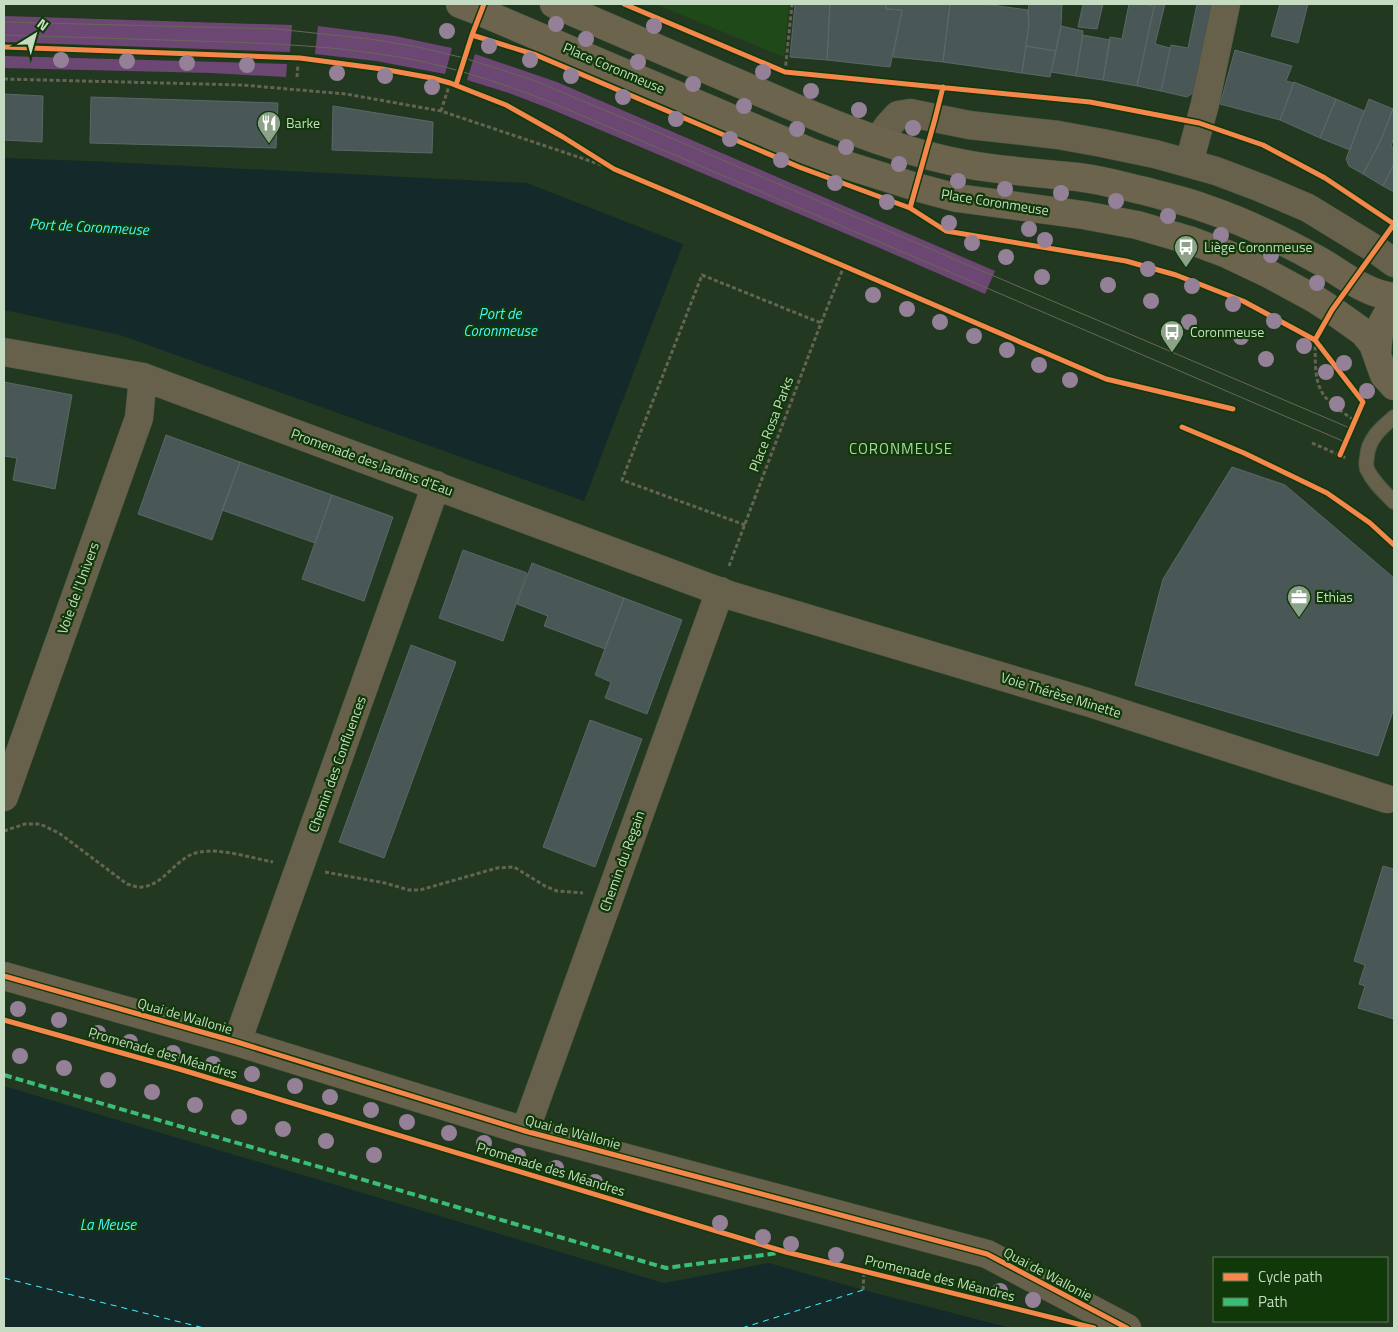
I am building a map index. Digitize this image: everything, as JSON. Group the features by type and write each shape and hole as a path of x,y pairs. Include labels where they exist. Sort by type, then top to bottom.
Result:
{"main road":[{"name":"Place Coronmeuse","path":"460,4 843,164 957,198 1083,215 1137,225 1192,241 1227,254 1269,274 1332,310 1363,332 1373,344 1384,375 1394,386"},
{"path":"554,4 845,129 878,140 965,164 1108,183 1207,209 1252,227 1294,247 1369,290 1394,298"},
{"name":"Place Coronmeuse","path":"1377,355 1378,333 1388,313 1394,308"}],"street":[{"path":"1188,163 1205,104 1226,4"},
{"path":"878,140 898,116 910,114 969,125 1102,142 1216,171 1262,188 1308,208 1375,249 1394,263"},
{"name":"Promenade des Jardins d'Eau","path":"4,352 143,378 726,594"},
{"name":"Voie de l'Univers","path":"4,797 139,418 143,378"},
{"name":"Chemin des Confluences","path":"237,1042 436,486"},
{"name":"Voie Thérèse Minette","path":"726,594 1087,702 1387,798"},
{"name":"Chemin du Regain","path":"525,1131 726,594"},
{"name":"Quai de Wallonie","path":"4,976 237,1042 525,1131 987,1254 1126,1328"}],"lane":[{"path":"1394,417 1372,439 1367,453 1366,467 1378,486 1394,502"}],"path":[{"path":"785,72 792,4"},
{"path":"297,77 300,58"},
{"path":"776,68 785,72 795,73"},
{"path":"4,79 242,85 346,94 442,111 623,173"},
{"path":"441,80 456,85"},
{"path":"442,111 450,83"},
{"path":"592,156 614,169"},
{"path":"835,262 853,270"},
{"path":"745,525 622,480 702,276 821,323"},
{"path":"1332,310 1315,340 1316,381 1321,392 1330,402 1355,421"},
{"path":"1307,336 1315,340 1321,348"},
{"path":"1352,430 1358,415"},
{"path":"1340,456 1343,449"},
{"path":"863,1290 864,1271"}],"shaded area":[{"path":"655,4 789,4 784,57"},
{"path":"4,16 292,25 290,52 4,42"},
{"path":"318,26 395,36 452,48 445,74 376,61 315,54"},
{"path":"475,54 557,82 995,271 985,294 553,110 509,93 467,80"},
{"path":"4,56 287,64 286,77 211,73 4,68"}],"water":[{"name":"Port de Coronmeuse","path":"4,158 527,183 683,244 584,501 120,335 4,310"},
{"name":"La Meuse","path":"4,1086 664,1283 769,1263 863,1290 1011,1328 4,1328"}],"building":[{"path":"795,4 830,4 827,60 790,57"},
{"path":"830,4 886,4 886,9 902,10 890,67 827,60"},
{"path":"886,4 950,4 943,62 893,57 902,10 886,9"},
{"path":"950,4 984,4 1028,10 1029,24 1022,73 943,62"},
{"path":"1029,4 1062,4 1061,26 1056,51 1026,46"},
{"path":"1083,4 1103,4 1097,29 1078,27"},
{"path":"1129,4 1154,6 1137,86 1103,80 1110,37 1122,39"},
{"path":"1155,4 1165,4 1155,44 1170,48 1161,91 1137,86"},
{"path":"1197,4 1213,4 1193,93 1187,97 1161,91 1171,45 1188,48"},
{"path":"1280,4 1308,4 1298,43 1271,36"},
{"path":"1061,26 1083,31 1076,76 1051,72"},
{"path":"1083,35 1110,40 1103,80 1076,76"},
{"path":"1026,46 1056,51 1050,77 1022,73"},
{"path":"1235,50 1292,66 1286,81 1294,83 1280,120 1220,104"},
{"path":"1294,82 1336,99 1320,138 1280,120"},
{"path":"4,94 43,96 42,142 4,140"},
{"path":"91,97 278,103 276,148 90,143"},
{"path":"1336,99 1364,111 1350,150 1320,138"},
{"path":"1369,99 1393,109 1381,140 1363,174 1349,166 1346,159"},
{"path":"333,106 433,122 432,153 332,150"},
{"path":"1394,106 1394,137 1391,146 1394,148 1394,164 1383,186 1363,174 1381,140"},
{"path":"1394,164 1394,192 1383,186"},
{"path":"4,382 72,395 55,489 13,480 17,458 4,456"},
{"path":"166,435 240,462 212,540 138,514"},
{"path":"240,462 332,495 315,543 222,510"},
{"path":"1232,467 1285,485 1394,578 1394,708 1378,756 1135,685 1163,579"},
{"path":"332,495 393,517 364,601 302,579"},
{"path":"463,550 527,573 503,641 439,618"},
{"path":"532,563 624,598 605,649 544,626 548,616 517,604"},
{"path":"624,598 682,620 647,714 605,698 611,682 595,675"},
{"path":"411,645 456,662 384,858 339,842"},
{"path":"590,720 642,739 595,867 543,847"},
{"path":"1383,866 1394,869 1394,1019 1358,1008 1365,986 1359,984 1365,965 1354,961"}],"ferry route":[{"path":"4,1278 204,1328"},
{"path":"742,1328 863,1290"}],"tram line":[{"path":"4,22 277,29 370,39 418,47 464,58 533,80 1352,429"},
{"path":"4,35 306,46 388,55 433,64 469,74 555,104 1345,442"}],"marked path":[{"path":"4,1075 666,1268 778,1253"}],"cycle path":[{"path":"456,85 484,4"},
{"path":"624,4 785,72 1090,102 1199,123 1263,145 1325,178 1394,224"},
{"path":"472,35 536,55 799,167 910,208 946,231 1126,261 1176,275 1243,301 1315,340 1363,402 1340,455"},
{"path":"4,47 300,58 382,69 450,83 506,105 563,137 614,169 1106,379 1233,409"},
{"path":"910,208 943,87"},
{"path":"1315,340 1332,310 1394,224"},
{"path":"1182,427 1244,453 1327,493 1370,523 1394,545"},
{"path":"4,976 237,1042 525,1131 987,1254 1127,1328"},
{"name":"Promenade des Méandres","path":"4,1020 179,1069 786,1252 1094,1328"}],"place":[{"name":"Barke","path":"269,144"},
{"name":"Liège Coronmeuse","path":"1186,268"},
{"name":"Coronmeuse","path":"1172,353"},
{"name":"Ethias","path":"1299,618"}],"district":[{"name":"CORONMEUSE","path":"901,449"}]}
